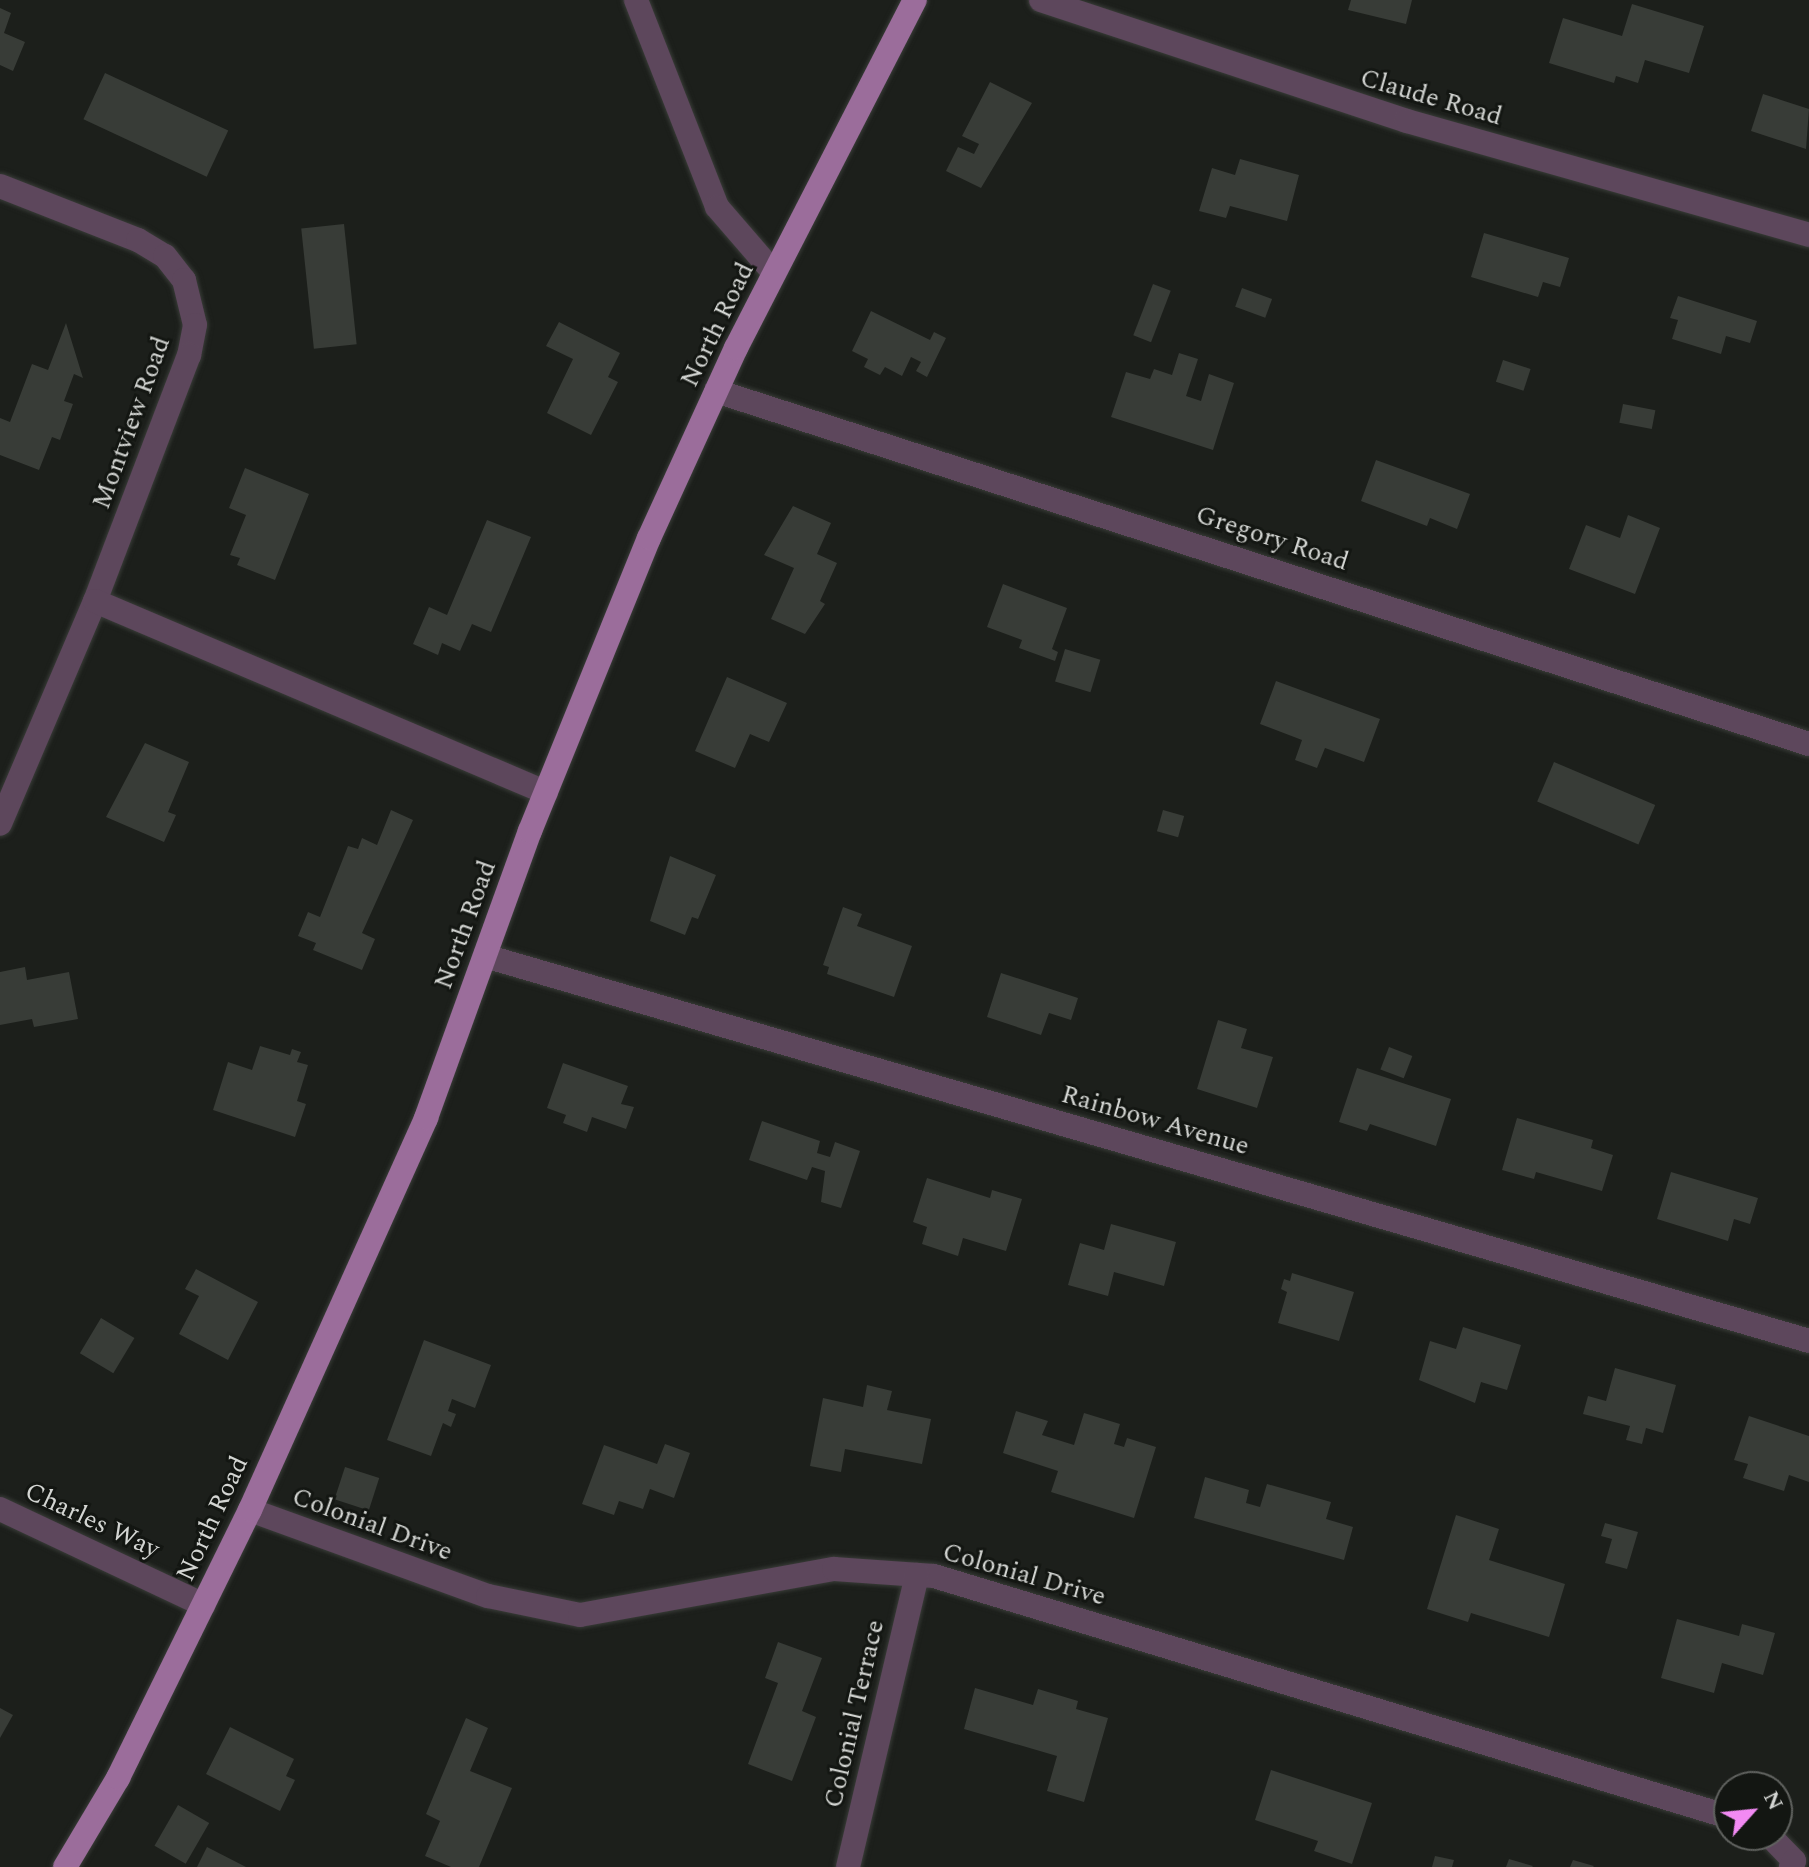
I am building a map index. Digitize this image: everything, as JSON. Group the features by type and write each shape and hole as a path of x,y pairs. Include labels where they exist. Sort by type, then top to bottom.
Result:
{"main road":[{"name":"North Road","path":"65,1867 118,1778 250,1510 426,1118 546,792 716,391 915,0"}],"street":[{"path":"636,0 717,207 774,273"},
{"name":"Claude Road","path":"1041,0 1407,121 1809,235"},
{"name":"Montview Road","path":"0,186 152,247 184,280 195,309 189,355 95,601 0,824"},
{"name":"Gregory Road","path":"716,391 1809,744"},
{"path":"95,601 546,792"},
{"name":"Rainbow Avenue","path":"485,956 1809,1341"},
{"name":"Charles Way","path":"0,1509 204,1605"},
{"name":"Colonial Drive","path":"250,1510 488,1596 580,1615 834,1569 917,1575 1713,1812"},
{"name":"Colonial Terrace","path":"848,1867 917,1575"},
{"path":"1784,1851 1794,1861 1791,1867"}],"building":[{"path":"1351,0 1412,0 1406,24 1348,10"},
{"path":"1632,4 1704,26 1689,73 1645,60 1638,83 1616,76 1614,83 1549,63 1563,18 1622,36"},
{"path":"0,8 11,13 4,33 25,42 13,71 0,65"},
{"path":"105,73 228,130 207,177 83,119"},
{"path":"990,82 1032,103 981,188 946,171 958,147 974,154 979,144 962,136"},
{"path":"1763,94 1809,109 1806,149 1751,131"},
{"path":"1240,159 1299,175 1287,221 1230,206 1226,218 1199,211 1212,168 1235,175"},
{"path":"344,224 357,344 314,349 301,228"},
{"path":"1484,233 1569,258 1560,287 1543,282 1538,297 1471,277"},
{"path":"1153,284 1171,291 1151,342 1133,335"},
{"path":"1242,288 1272,299 1265,318 1235,307"},
{"path":"1678,296 1757,321 1750,343 1726,336 1721,354 1672,339 1678,320 1670,318"},
{"path":"871,311 930,340 934,332 946,338 927,377 916,371 921,362 911,357 902,376 885,367 880,375 864,367 868,359 852,351"},
{"path":"559,322 620,353 608,377 618,382 591,435 547,413 573,359 546,346"},
{"path":"66,323 83,378 74,374 64,401 73,404 60,440 52,437 39,470 0,455 0,418 10,422 32,364 48,370"},
{"path":"1179,353 1198,359 1186,396 1201,401 1209,374 1234,383 1213,450 1111,417 1126,372 1150,379 1154,369 1172,375"},
{"path":"1503,360 1531,369 1523,391 1496,382"},
{"path":"1623,404 1655,410 1652,429 1619,423"},
{"path":"1376,460 1470,494 1457,529 1430,518 1427,526 1361,501"},
{"path":"245,468 309,494 275,580 237,565 240,558 230,555 246,515 229,508"},
{"path":"793,506 831,523 817,554 837,563 820,601 825,604 805,634 771,619 794,568 764,555"},
{"path":"1628,515 1660,528 1635,594 1569,569 1586,525 1620,538"},
{"path":"487,520 531,537 491,632 472,624 460,651 442,643 438,655 413,644 429,607 447,615"},
{"path":"1003,584 1067,608 1052,649 1058,652 1055,661 1019,648 1022,640 987,627"},
{"path":"1065,649 1100,660 1090,692 1055,682"},
{"path":"727,677 787,703 769,742 750,734 735,768 695,751"},
{"path":"1276,681 1380,719 1364,762 1325,748 1317,768 1295,760 1302,740 1260,724"},
{"path":"145,743 189,762 168,812 176,815 164,842 106,817"},
{"path":"1554,762 1655,805 1638,845 1537,802"},
{"path":"391,810 413,820 362,933 375,939 362,970 313,950 316,943 298,936 308,912 320,917 348,846 358,849 362,838 377,845"},
{"path":"1163,810 1184,816 1178,837 1157,831"},
{"path":"670,856 716,875 698,919 692,917 685,935 650,921"},
{"path":"843,907 862,914 857,926 912,946 894,997 827,974 829,967 823,965"},
{"path":"25,967 27,980 69,972 78,1019 34,1027 32,1019 0,1025 0,972"},
{"path":"1001,973 1078,998 1071,1020 1049,1013 1041,1035 987,1017"},
{"path":"1218,1020 1247,1029 1241,1048 1273,1057 1257,1108 1197,1089"},
{"path":"260,1046 290,1055 292,1049 301,1052 297,1062 308,1065 297,1101 306,1104 295,1137 213,1110 228,1062 252,1070"},
{"path":"1389,1047 1412,1056 1404,1078 1380,1069"},
{"path":"563,1063 628,1086 621,1104 634,1107 626,1129 592,1117 587,1132 563,1123 566,1115 547,1108"},
{"path":"1357,1068 1451,1099 1436,1146 1370,1124 1367,1131 1339,1122"},
{"path":"1517,1118 1593,1140 1591,1148 1613,1155 1602,1191 1536,1172 1534,1179 1502,1170"},
{"path":"762,1121 820,1141 817,1153 830,1157 835,1142 860,1151 841,1208 821,1202 825,1171 812,1167 807,1180 749,1160"},
{"path":"1671,1172 1758,1198 1750,1224 1734,1219 1728,1241 1657,1219"},
{"path":"927,1178 990,1198 992,1190 1022,1199 1006,1251 963,1238 958,1256 922,1244 927,1227 913,1222"},
{"path":"1111,1224 1176,1242 1164,1286 1114,1272 1108,1296 1068,1285 1080,1243 1104,1250"},
{"path":"196,1269 258,1302 228,1360 179,1334 199,1296 185,1289"},
{"path":"1292,1273 1354,1292 1339,1341 1278,1323 1287,1292 1281,1289 1284,1279 1290,1281"},
{"path":"101,1318 134,1338 113,1373 80,1353"},
{"path":"1463,1327 1521,1345 1507,1390 1481,1382 1475,1403 1419,1380 1430,1341 1456,1349"},
{"path":"424,1340 491,1365 475,1408 452,1399 448,1411 456,1414 451,1427 443,1423 431,1456 387,1440"},
{"path":"1615,1368 1676,1385 1663,1433 1646,1428 1642,1444 1626,1440 1630,1426 1583,1414 1588,1396 1606,1401"},
{"path":"867,1385 892,1391 887,1410 931,1419 922,1464 845,1449 841,1472 810,1466 823,1398 863,1407"},
{"path":"1016,1411 1048,1421 1042,1435 1074,1445 1084,1413 1120,1424 1114,1444 1124,1447 1127,1438 1156,1447 1134,1518 1051,1492 1058,1471 1003,1453"},
{"path":"1749,1416 1809,1436 1809,1482 1789,1475 1784,1491 1743,1478 1748,1464 1734,1460"},
{"path":"665,1444 690,1453 674,1498 650,1489 643,1509 619,1501 614,1515 582,1504 604,1445 657,1464"},
{"path":"345,1467 379,1478 369,1510 334,1499"},
{"path":"1205,1477 1249,1490 1246,1503 1260,1507 1267,1484 1331,1502 1326,1519 1353,1527 1344,1560 1194,1518"},
{"path":"1456,1515 1499,1529 1489,1560 1565,1584 1549,1637 1471,1613 1468,1622 1427,1609"},
{"path":"1605,1523 1638,1532 1627,1569 1605,1563 1612,1539 1601,1536"},
{"path":"1677,1619 1739,1636 1742,1624 1775,1633 1763,1675 1722,1663 1714,1693 1661,1678"},
{"path":"778,1642 822,1658 802,1711 816,1717 792,1781 748,1764 778,1683 765,1678"},
{"path":"975,1688 1033,1705 1038,1689 1078,1701 1076,1709 1108,1718 1084,1802 1047,1791 1057,1756 964,1729"},
{"path":"0,1708 13,1715 0,1738"},
{"path":"466,1718 488,1728 470,1771 512,1788 479,1867 451,1867 425,1856 440,1821 426,1814"},
{"path":"230,1727 294,1759 286,1776 295,1780 280,1811 206,1774"},
{"path":"1271,1770 1372,1803 1352,1864 1314,1851 1318,1841 1255,1820"},
{"path":"178,1805 209,1823 186,1864 154,1846"},
{"path":"207,1847 246,1867 197,1867"},
{"path":"1435,1856 1454,1860 1452,1867 1432,1867"},
{"path":"1509,1859 1533,1866 1506,1867"},
{"path":"1573,1860 1594,1866 1570,1867"}]}
